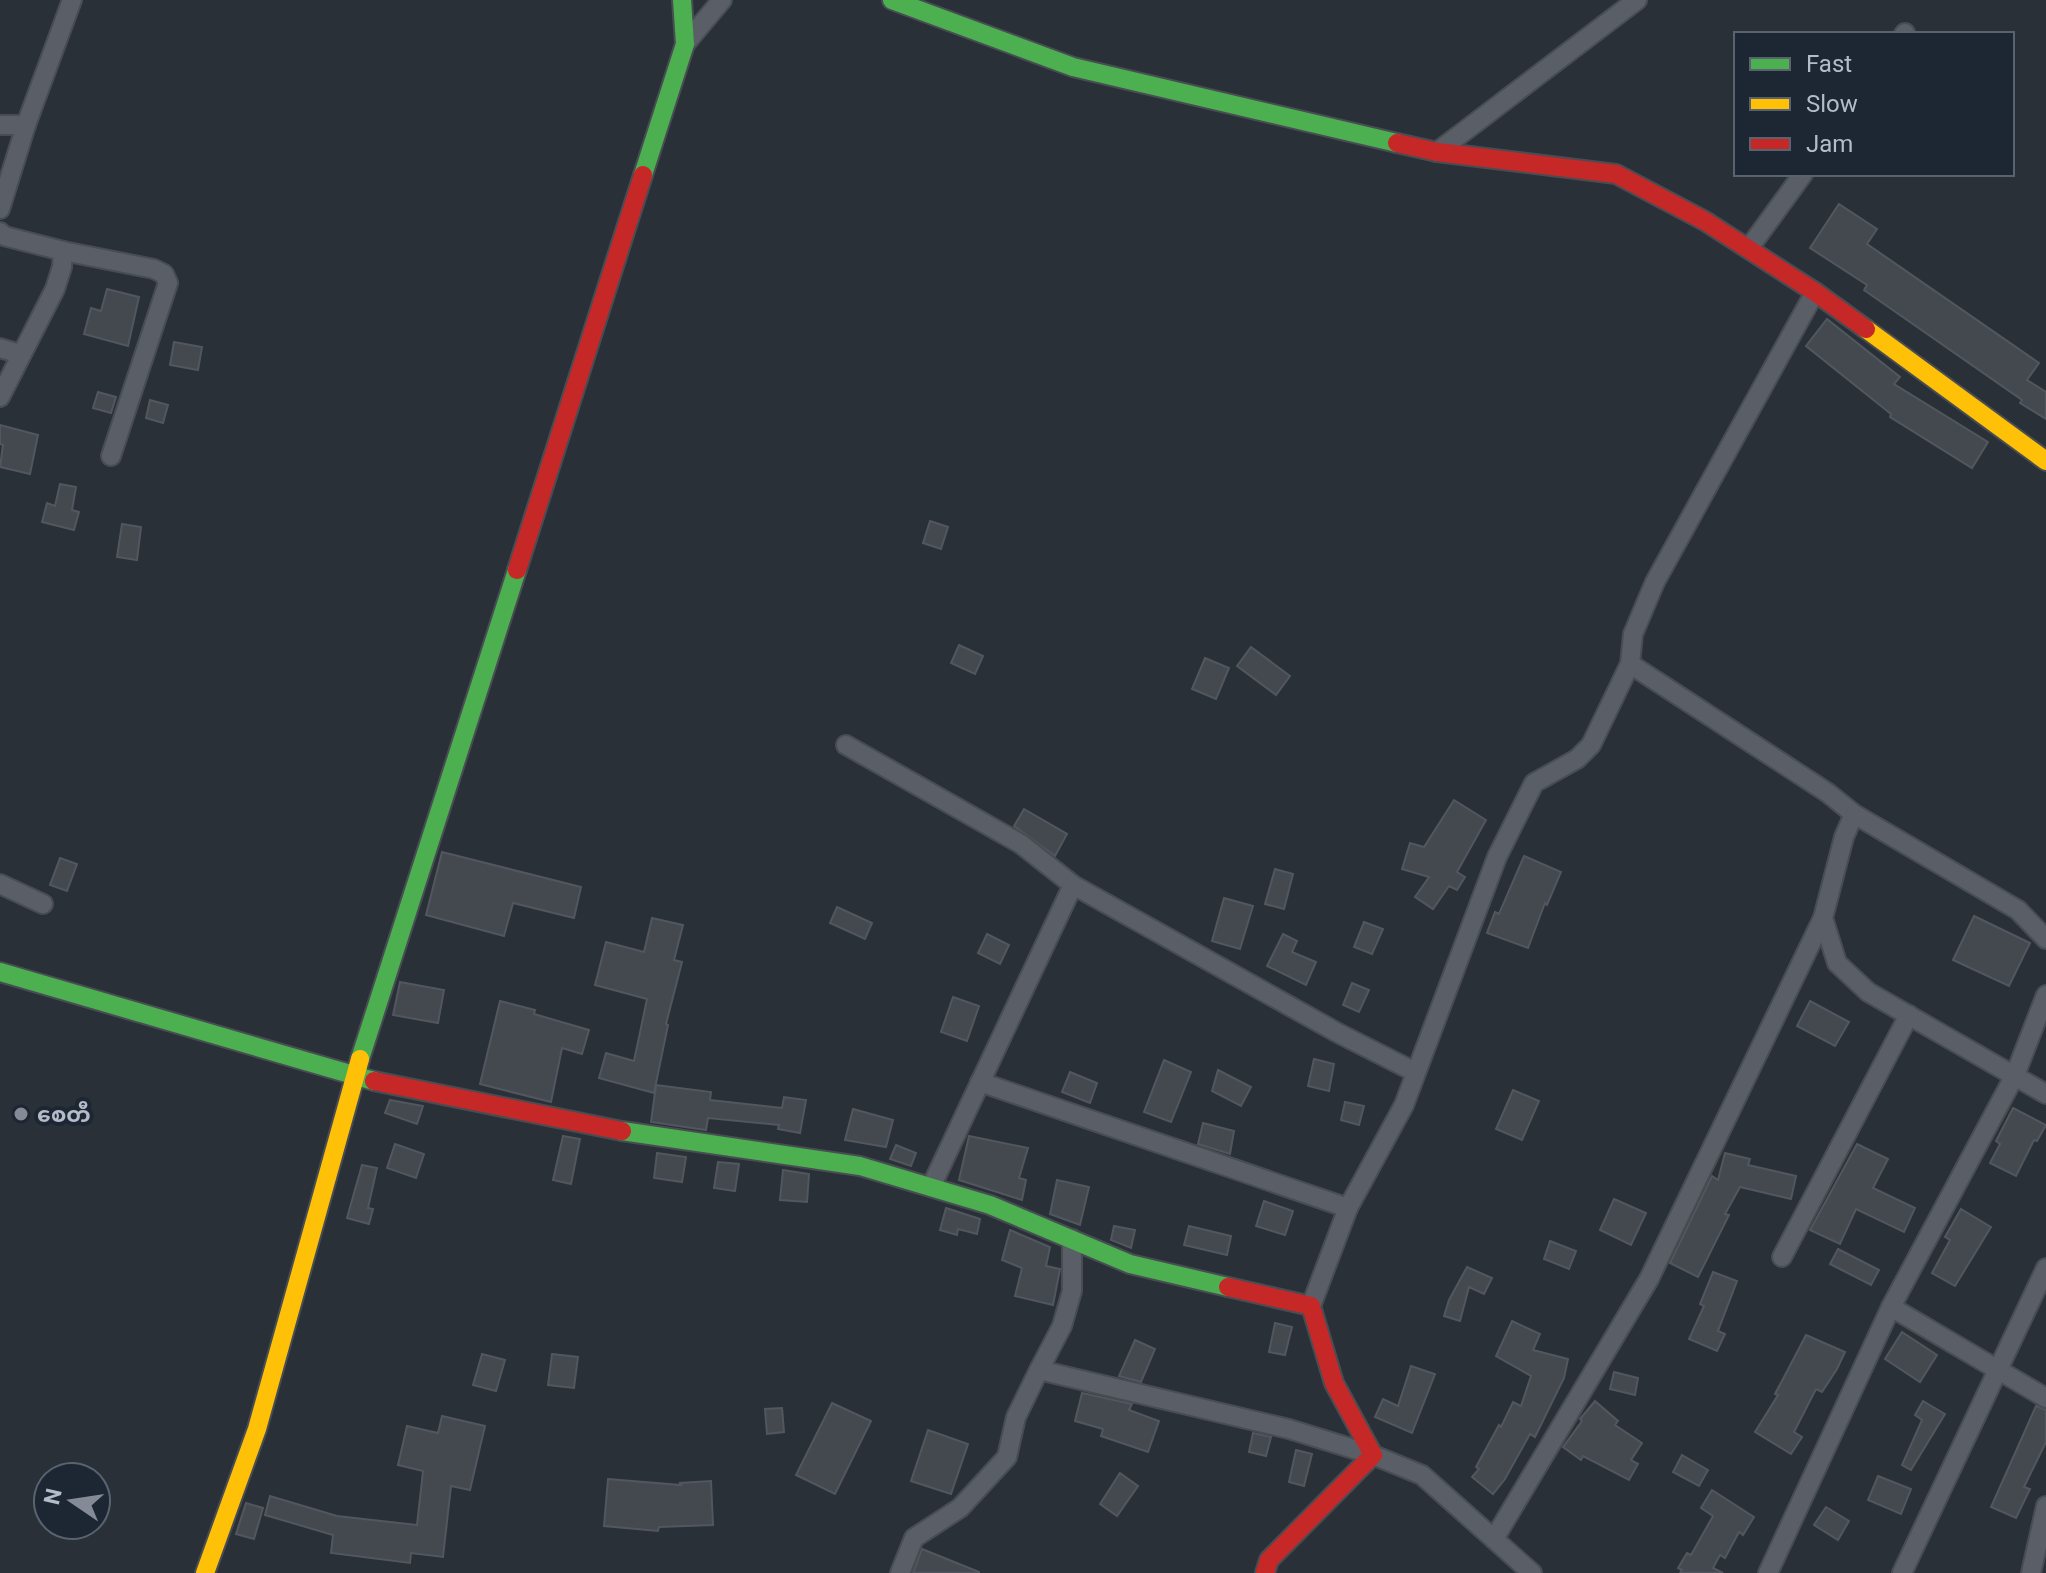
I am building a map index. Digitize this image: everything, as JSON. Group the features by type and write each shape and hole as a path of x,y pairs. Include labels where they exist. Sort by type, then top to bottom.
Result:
{"street":[{"path":"0,209 26,125 72,0"},
{"path":"205,1573 257,1429 354,1077 685,44 682,0"},
{"path":"685,44 722,0"},
{"path":"892,0 1073,67 1437,152 1616,174 1705,221 1815,292 2046,461"},
{"path":"1437,152 1637,0"},
{"path":"0,125 26,125"},
{"path":"1749,248 1802,176"},
{"path":"0,232 4,236 154,269 164,274 168,283 111,456"},
{"path":"0,397 55,289 63,251"},
{"path":"1373,1455 1334,1383 1311,1306 1348,1208 1404,1105 1497,857 1534,783 1577,759 1591,745 1630,664 1633,634 1655,582 1815,292"},
{"path":"0,348 20,354"},
{"path":"1630,664 1828,793 1854,814 2018,910 2046,939"},
{"path":"846,745 1021,844 1073,885 1338,1033 1415,1072"},
{"path":"1494,1539 1649,1279 1823,918 1844,837 1854,814"},
{"path":"0,884 43,904"},
{"path":"931,1187 1073,885"},
{"path":"1823,918 1837,963 1868,992 2046,1094"},
{"path":"0,972 354,1077 650,1137 860,1166 990,1205 1130,1264 1311,1306"},
{"path":"1768,1573 1891,1307 2015,1075 2046,995"},
{"path":"1782,1257 1909,1015"},
{"path":"980,1082 1348,1208"},
{"path":"900,1573 914,1538 960,1508 1007,1457 1016,1417 1062,1326 1072,1291 1072,1239"},
{"path":"1902,1573 2046,1268"},
{"path":"1891,1307 2046,1398"},
{"path":"1039,1370 1289,1429 1373,1455 1422,1475 1532,1573"},
{"path":"1265,1573 1269,1560 1373,1455"},
{"path":"2031,1573 2046,1506"}],"building":[{"path":"1839,204 1877,229 1867,244 2039,363 2027,380 2046,392 2046,419 1864,290 1867,285 1810,248"},
{"path":"107,289 139,297 128,346 84,334 91,308 101,311"},
{"path":"1827,319 1900,377 1894,384 1988,442 1972,468 1890,417 1891,414 1806,346"},
{"path":"174,342 202,347 198,370 170,365"},
{"path":"98,392 116,397 111,413 93,408"},
{"path":"150,400 168,405 163,423 146,418"},
{"path":"0,425 38,435 30,474 0,467 3,445 0,444"},
{"path":"60,484 76,487 72,510 79,512 74,530 42,522 47,503 55,506"},
{"path":"930,521 948,527 941,549 923,543"},
{"path":"122,524 141,527 137,560 117,557"},
{"path":"959,645 983,656 975,674 951,663"},
{"path":"1251,647 1290,676 1276,695 1237,666"},
{"path":"1205,658 1229,668 1216,699 1192,689"},
{"path":"1454,800 1486,820 1457,872 1465,877 1457,890 1449,886 1433,909 1415,897 1429,877 1402,869 1410,843 1424,847"},
{"path":"1024,809 1067,834 1055,856 1014,826"},
{"path":"442,852 581,887 574,918 513,903 504,936 426,915"},
{"path":"1524,856 1561,872 1528,948 1487,933 1495,912 1499,914"},
{"path":"60,858 77,864 67,891 50,885"},
{"path":"1275,869 1293,874 1284,909 1265,904"},
{"path":"1224,898 1253,906 1240,949 1212,941"},
{"path":"837,907 872,923 865,939 830,923"},
{"path":"1974,916 2030,943 2009,986 1953,960"},
{"path":"652,918 683,925 674,960 682,962 666,1024 654,1093 599,1078 606,1053 634,1061 647,999 595,985 606,942 644,952"},
{"path":"1364,922 1383,929 1372,954 1354,947"},
{"path":"987,934 1009,945 1000,964 978,953"},
{"path":"1283,934 1297,941 1292,952 1316,962 1306,985 1267,966"},
{"path":"400,982 444,990 438,1023 393,1015"},
{"path":"1352,983 1369,990 1359,1012 1343,1005"},
{"path":"953,997 979,1006 967,1041 941,1032"},
{"path":"500,1001 589,1030 582,1054 562,1048 551,1102 480,1084"},
{"path":"1810,1001 1849,1022 1835,1046 1797,1026"},
{"path":"1314,1059 1334,1064 1329,1091 1308,1086"},
{"path":"1164,1060 1191,1072 1171,1122 1144,1112"},
{"path":"1218,1070 1251,1087 1241,1106 1212,1091"},
{"path":"1070,1072 1097,1083 1090,1103 1062,1092"},
{"path":"656,1085 711,1092 710,1100 782,1108 784,1097 806,1100 800,1133 778,1129 779,1125 708,1118 706,1130 651,1122"},
{"path":"1513,1090 1539,1101 1522,1140 1496,1129"},
{"path":"390,1100 423,1106 417,1124 385,1113"},
{"path":"1345,1102 1364,1106 1359,1125 1341,1120"},
{"path":"2013,1108 2046,1125 2037,1141 2034,1140 2016,1176 1990,1163 2000,1144 1996,1141"},
{"path":"853,1109 893,1120 886,1147 845,1140"},
{"path":"1203,1123 1234,1131 1230,1154 1198,1144"},
{"path":"563,1136 580,1139 571,1184 553,1180"},
{"path":"969,1136 1028,1148 1019,1178 1026,1180 1022,1200 959,1180"},
{"path":"395,1144 424,1154 416,1178 387,1168"},
{"path":"1857,1144 1888,1159 1873,1188 1915,1208 1904,1232 1856,1209 1840,1244 1810,1230"},
{"path":"896,1145 916,1153 911,1166 890,1159"},
{"path":"657,1153 686,1157 682,1182 654,1178"},
{"path":"1725,1153 1750,1159 1748,1165 1796,1176 1791,1199 1740,1187 1698,1277 1670,1263 1712,1176 1718,1180"},
{"path":"718,1162 739,1164 735,1191 714,1188"},
{"path":"362,1165 377,1168 368,1208 373,1209 369,1224 347,1218"},
{"path":"783,1170 809,1174 807,1202 780,1200"},
{"path":"1057,1180 1089,1187 1080,1225 1050,1214"},
{"path":"1614,1199 1646,1213 1631,1245 1600,1230"},
{"path":"1264,1201 1293,1211 1285,1235 1256,1226"},
{"path":"946,1208 980,1219 977,1234 958,1229 957,1235 940,1230"},
{"path":"1961,1209 1991,1227 1955,1286 1932,1273 1950,1240 1945,1237"},
{"path":"1114,1226 1135,1230 1131,1248 1111,1240"},
{"path":"1189,1226 1231,1236 1227,1255 1184,1245"},
{"path":"1010,1230 1050,1247 1046,1266 1060,1269 1053,1305 1015,1296 1022,1268 1002,1260"},
{"path":"1550,1241 1576,1251 1569,1269 1544,1259"},
{"path":"1838,1249 1879,1270 1871,1285 1830,1264"},
{"path":"1467,1267 1492,1278 1484,1294 1469,1287 1460,1321 1444,1316"},
{"path":"1713,1272 1737,1281 1718,1331 1725,1334 1717,1351 1689,1339 1704,1306 1700,1304"},
{"path":"1512,1321 1540,1334 1533,1350 1568,1359 1564,1378 1535,1437 1530,1434 1493,1494 1472,1477 1513,1402 1521,1406 1531,1376 1496,1356"},
{"path":"1275,1323 1292,1327 1285,1355 1269,1352"},
{"path":"1902,1332 1937,1355 1920,1382 1885,1359"},
{"path":"1806,1335 1845,1352 1822,1392 1816,1389 1794,1432 1802,1437 1791,1454 1755,1432 1778,1395 1775,1394"},
{"path":"1135,1340 1155,1349 1141,1382 1119,1376"},
{"path":"482,1354 505,1360 496,1391 473,1385"},
{"path":"552,1354 578,1357 574,1388 548,1385"},
{"path":"1411,1366 1435,1374 1412,1433 1375,1417 1383,1399 1398,1406"},
{"path":"1614,1372 1638,1378 1635,1395 1610,1389"},
{"path":"1082,1393 1132,1404 1129,1410 1159,1421 1148,1452 1101,1436 1103,1429 1075,1421"},
{"path":"1595,1401 1618,1421 1615,1425 1642,1443 1631,1460 1638,1464 1629,1480 1583,1456 1581,1460 1563,1447"},
{"path":"1923,1401 1945,1414 1911,1470 1902,1465 1922,1420 1915,1415"},
{"path":"832,1403 871,1421 835,1494 796,1475"},
{"path":"2036,1406 2046,1410 2046,1442 2024,1487 2030,1489 2016,1518 1991,1507"},
{"path":"782,1408 784,1432 767,1434 765,1409"},
{"path":"442,1416 485,1426 470,1490 451,1486 443,1557 411,1553 410,1563 331,1553 333,1535 265,1515 270,1496 337,1516 417,1525 423,1471 398,1465 407,1426 438,1433"},
{"path":"928,1430 968,1444 951,1494 911,1481"},
{"path":"1253,1433 1271,1437 1266,1456 1249,1452"},
{"path":"1296,1450 1312,1454 1304,1486 1289,1482"},
{"path":"1682,1455 1708,1470 1699,1486 1673,1472"},
{"path":"1120,1473 1138,1486 1117,1516 1100,1504"},
{"path":"1878,1476 1911,1489 1901,1514 1868,1500"},
{"path":"608,1479 681,1485 711,1481 713,1525 659,1527 658,1531 604,1526"},
{"path":"1712,1490 1754,1517 1743,1535 1739,1532 1725,1558 1720,1555 1713,1568 1723,1573 1680,1573 1682,1570 1678,1568 1687,1553 1691,1555 1713,1516 1701,1508"},
{"path":"246,1503 263,1508 254,1539 236,1534"},
{"path":"1826,1507 1849,1521 1838,1540 1814,1525"},
{"path":"922,1549 979,1572 979,1573 913,1573"}],"traffic: fast":[{"path":"643,175 685,44 682,0"},
{"path":"892,0 1073,67 1397,143"},
{"path":"360,1059 517,570"},
{"path":"0,972 374,1081"},
{"path":"622,1131 860,1166 990,1205 1130,1264 1228,1287"}],"traffic: slow":[{"path":"1866,329 2046,461"},
{"path":"205,1573 257,1429 360,1059"}],"traffic: jam":[{"path":"1397,143 1437,152 1616,174 1705,221 1866,329"},
{"path":"517,570 643,175"},
{"path":"374,1081 622,1131"},
{"path":"1228,1287 1311,1306 1334,1383 1373,1455 1269,1560 1265,1573"}],"place":[{"name":"စေတီ","path":"21,1114"}]}
